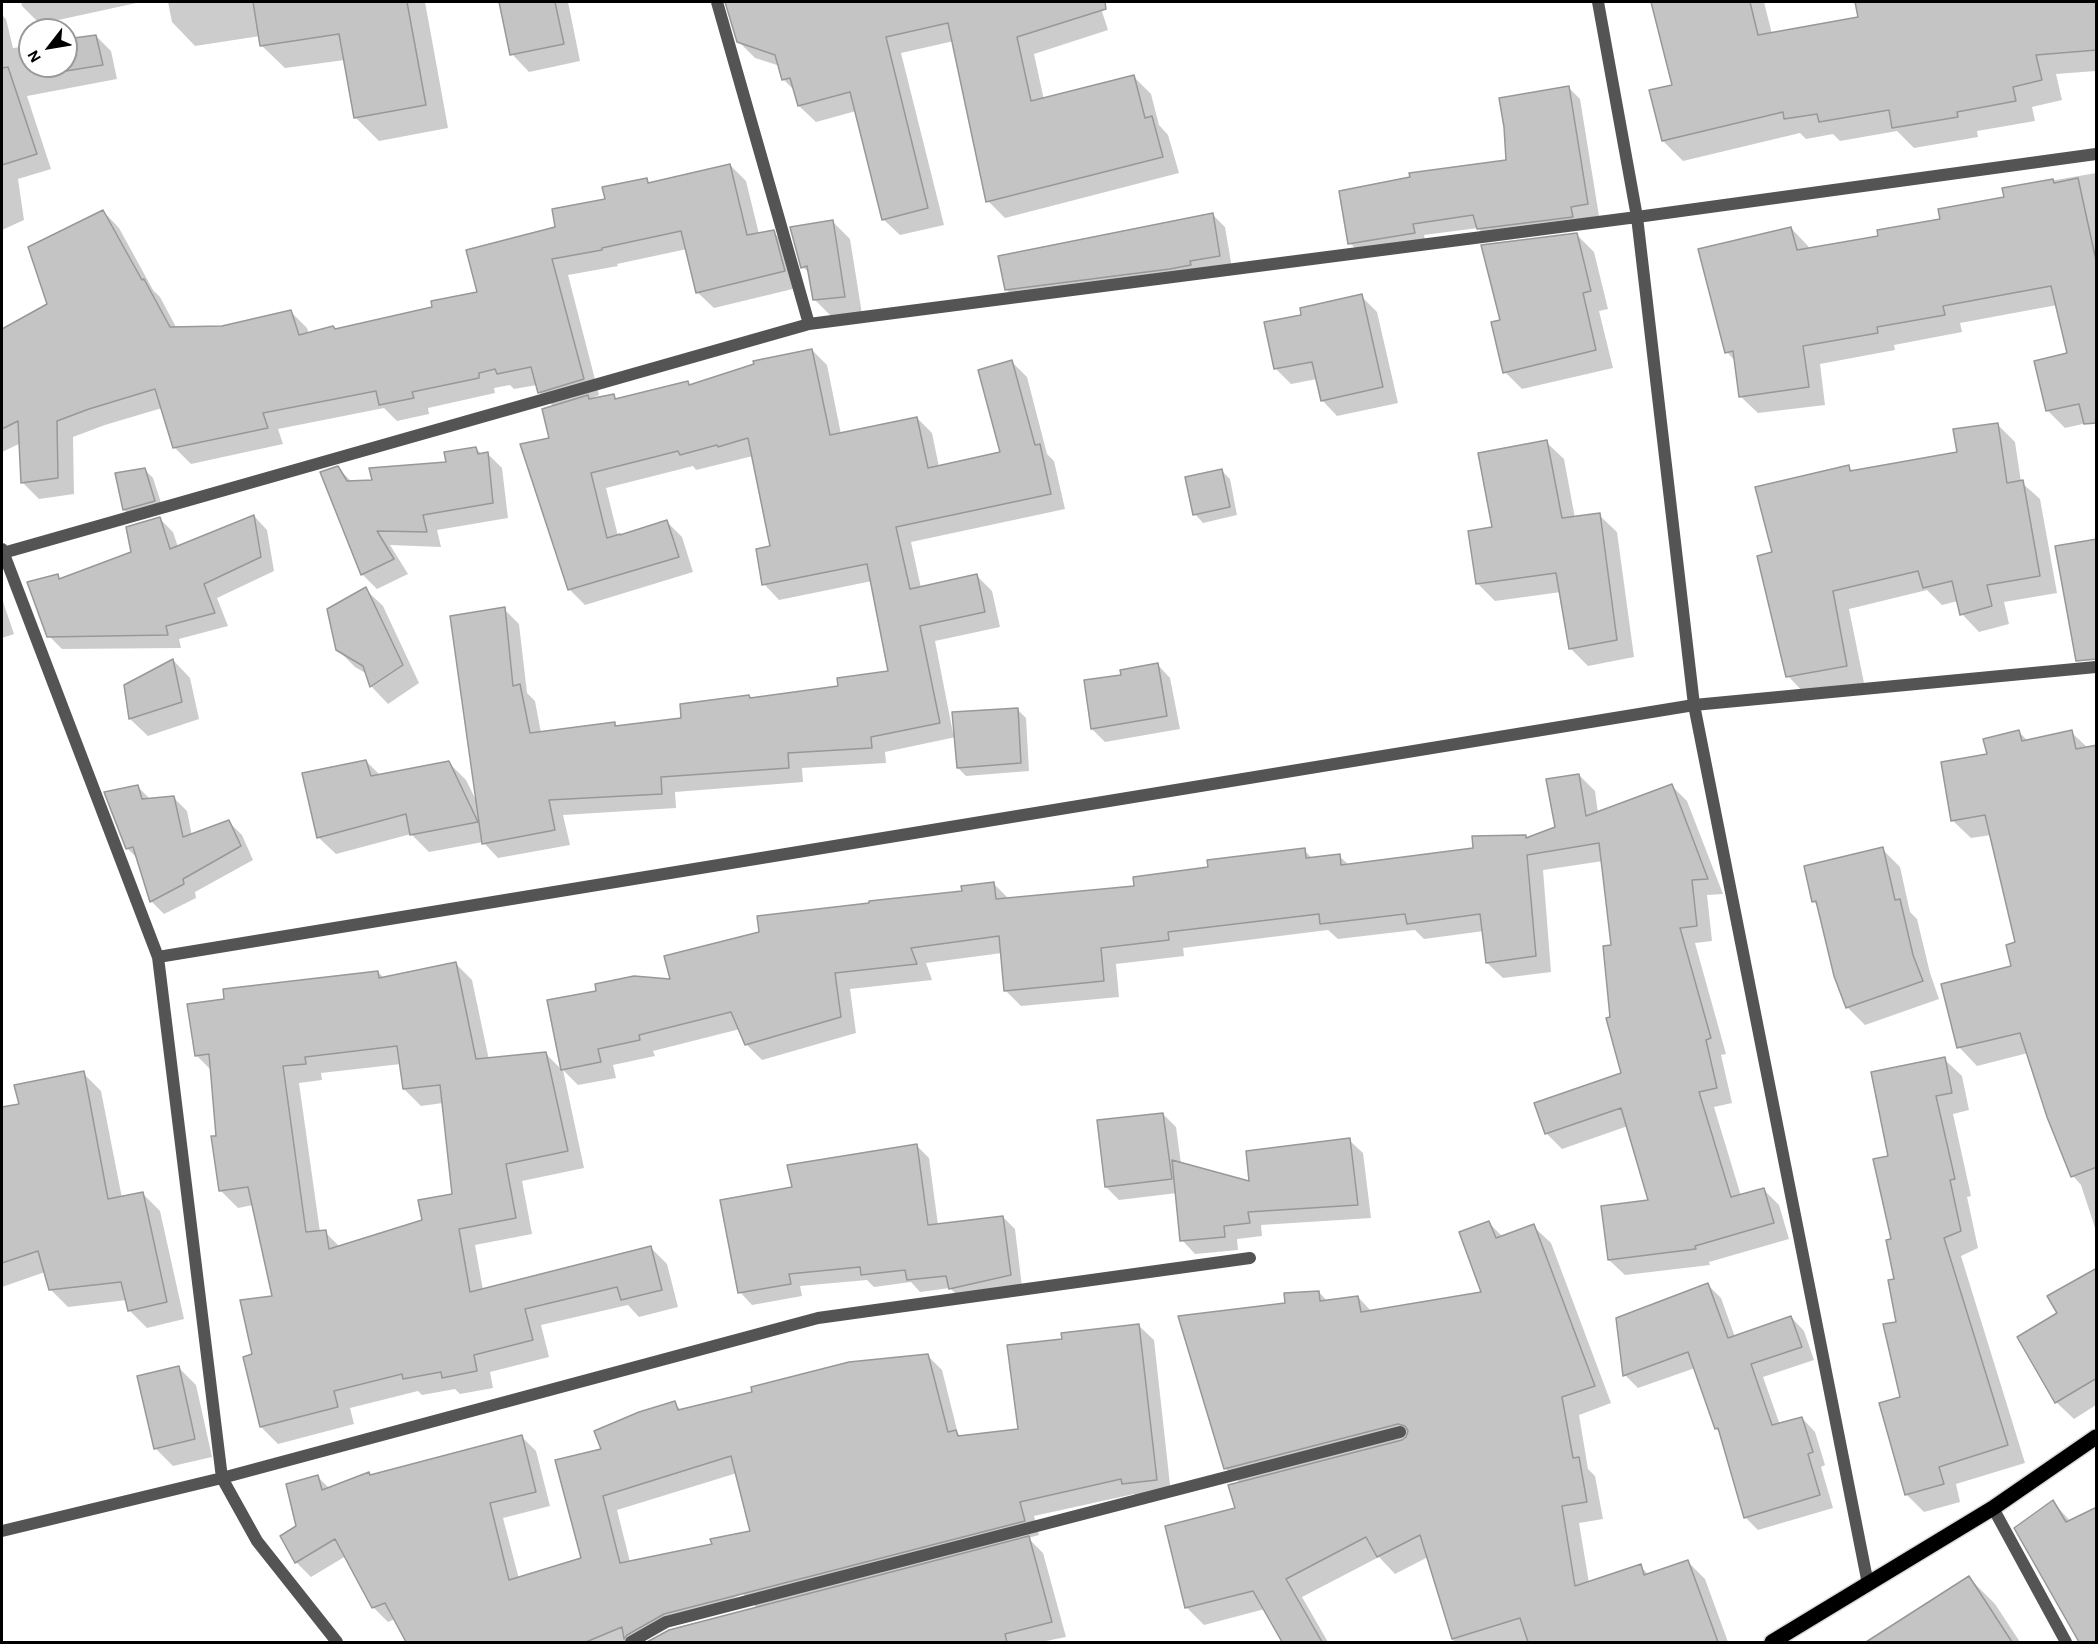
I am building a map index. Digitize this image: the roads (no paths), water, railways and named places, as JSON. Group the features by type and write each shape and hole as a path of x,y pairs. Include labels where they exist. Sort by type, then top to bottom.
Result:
{"main road":[{"path":"1772,1642 1993,1509 2097,1437"}],"street":[{"path":"717,2 809,324"},
{"path":"1598,2 1637,217 1694,705 1868,1584"},
{"path":"337,1642 257,1541 222,1479 158,957 2,551 809,324 1637,217 2097,154"},
{"path":"158,957 1694,705 2097,667"},
{"path":"2,1531 222,1479 818,1318 1250,1258"},
{"path":"631,1642 666,1622 1400,1432"},
{"path":"1993,1509 2066,1642"}]}
